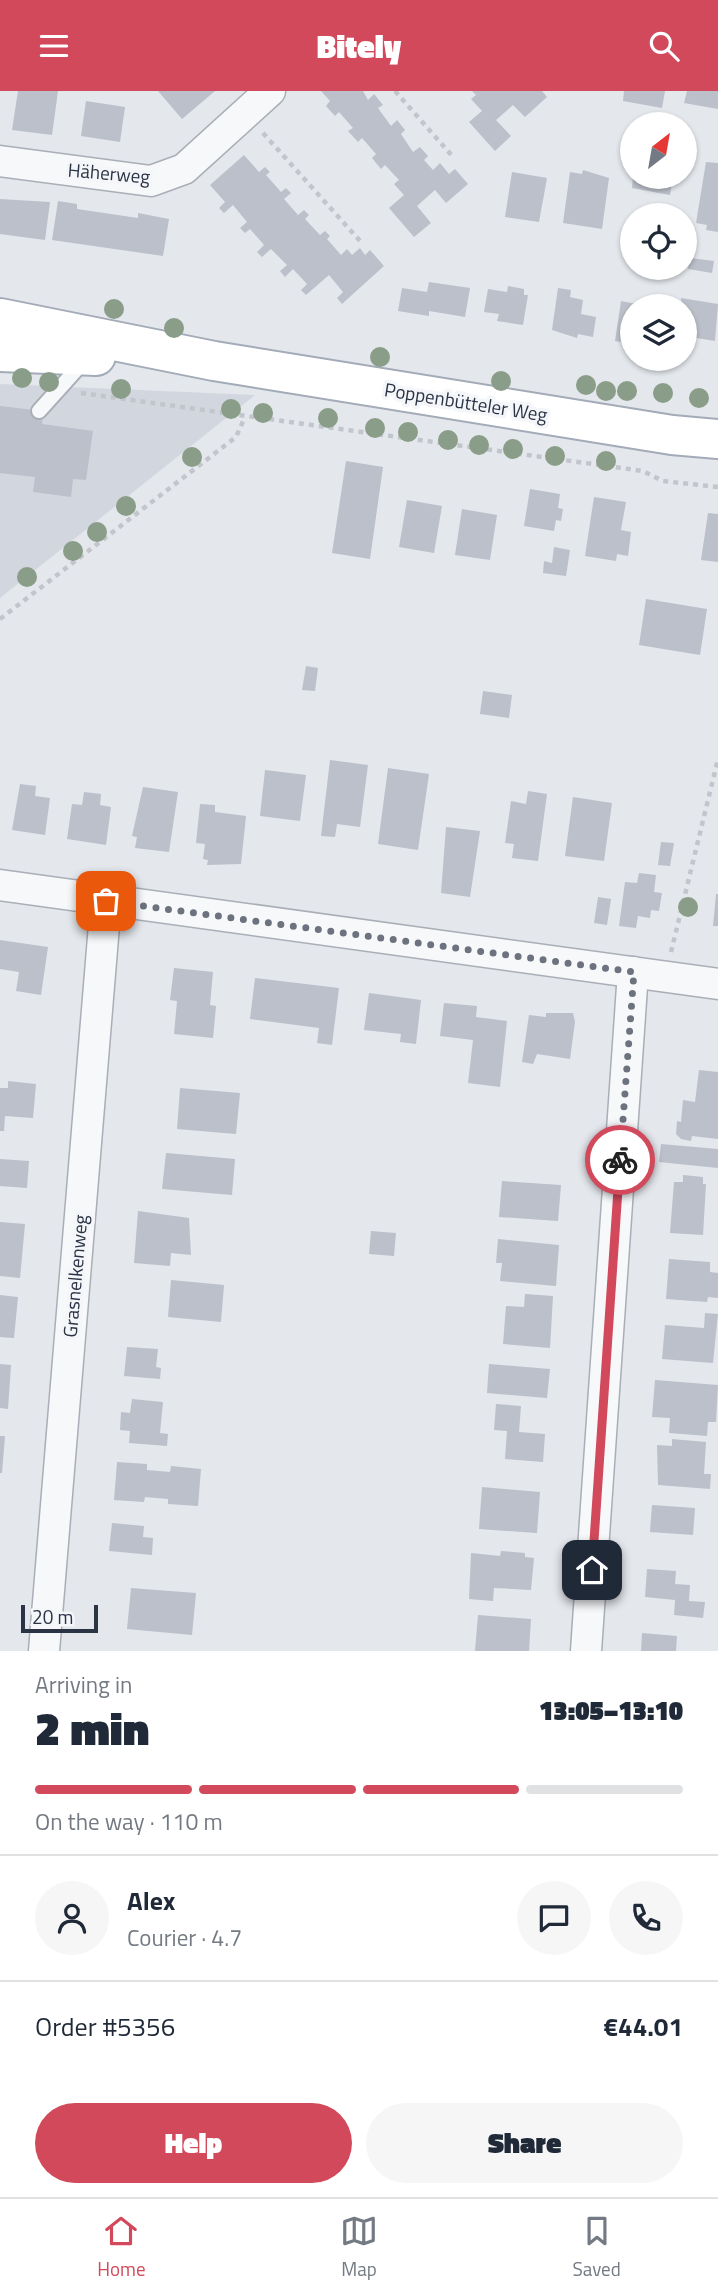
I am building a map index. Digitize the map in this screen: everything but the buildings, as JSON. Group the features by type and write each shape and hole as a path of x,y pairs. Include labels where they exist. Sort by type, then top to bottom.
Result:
{"main road":[{"name":"Poppenbütteler Weg","path":"0,319 88,345 214,361 673,435 718,439"},
{"name":"Poppenbütteler Weg","path":"0,352 88,345"}],"street":[{"name":"Häherweg","path":"0,161 151,181 184,169 270,91"},
{"path":"0,885 718,984"},
{"name":"Grasnelkenweg","path":"44,1651 106,901"},
{"path":"586,1651 634,972"}],"lane":[{"path":"39,411 60,390 88,345"}],"path":[{"path":"395,91 453,157"},
{"path":"246,113 361,242"},
{"path":"60,390 590,463 643,471 663,481 718,487"},
{"path":"0,619 236,437 245,417"},
{"path":"664,977 718,759"}],"shaded area":[{"path":"0,384 255,395 0,598"}],"way so far":[{"path":"106,901 634,972 620,1160"}],"route":[{"path":"592,1570 620,1160"}]}
